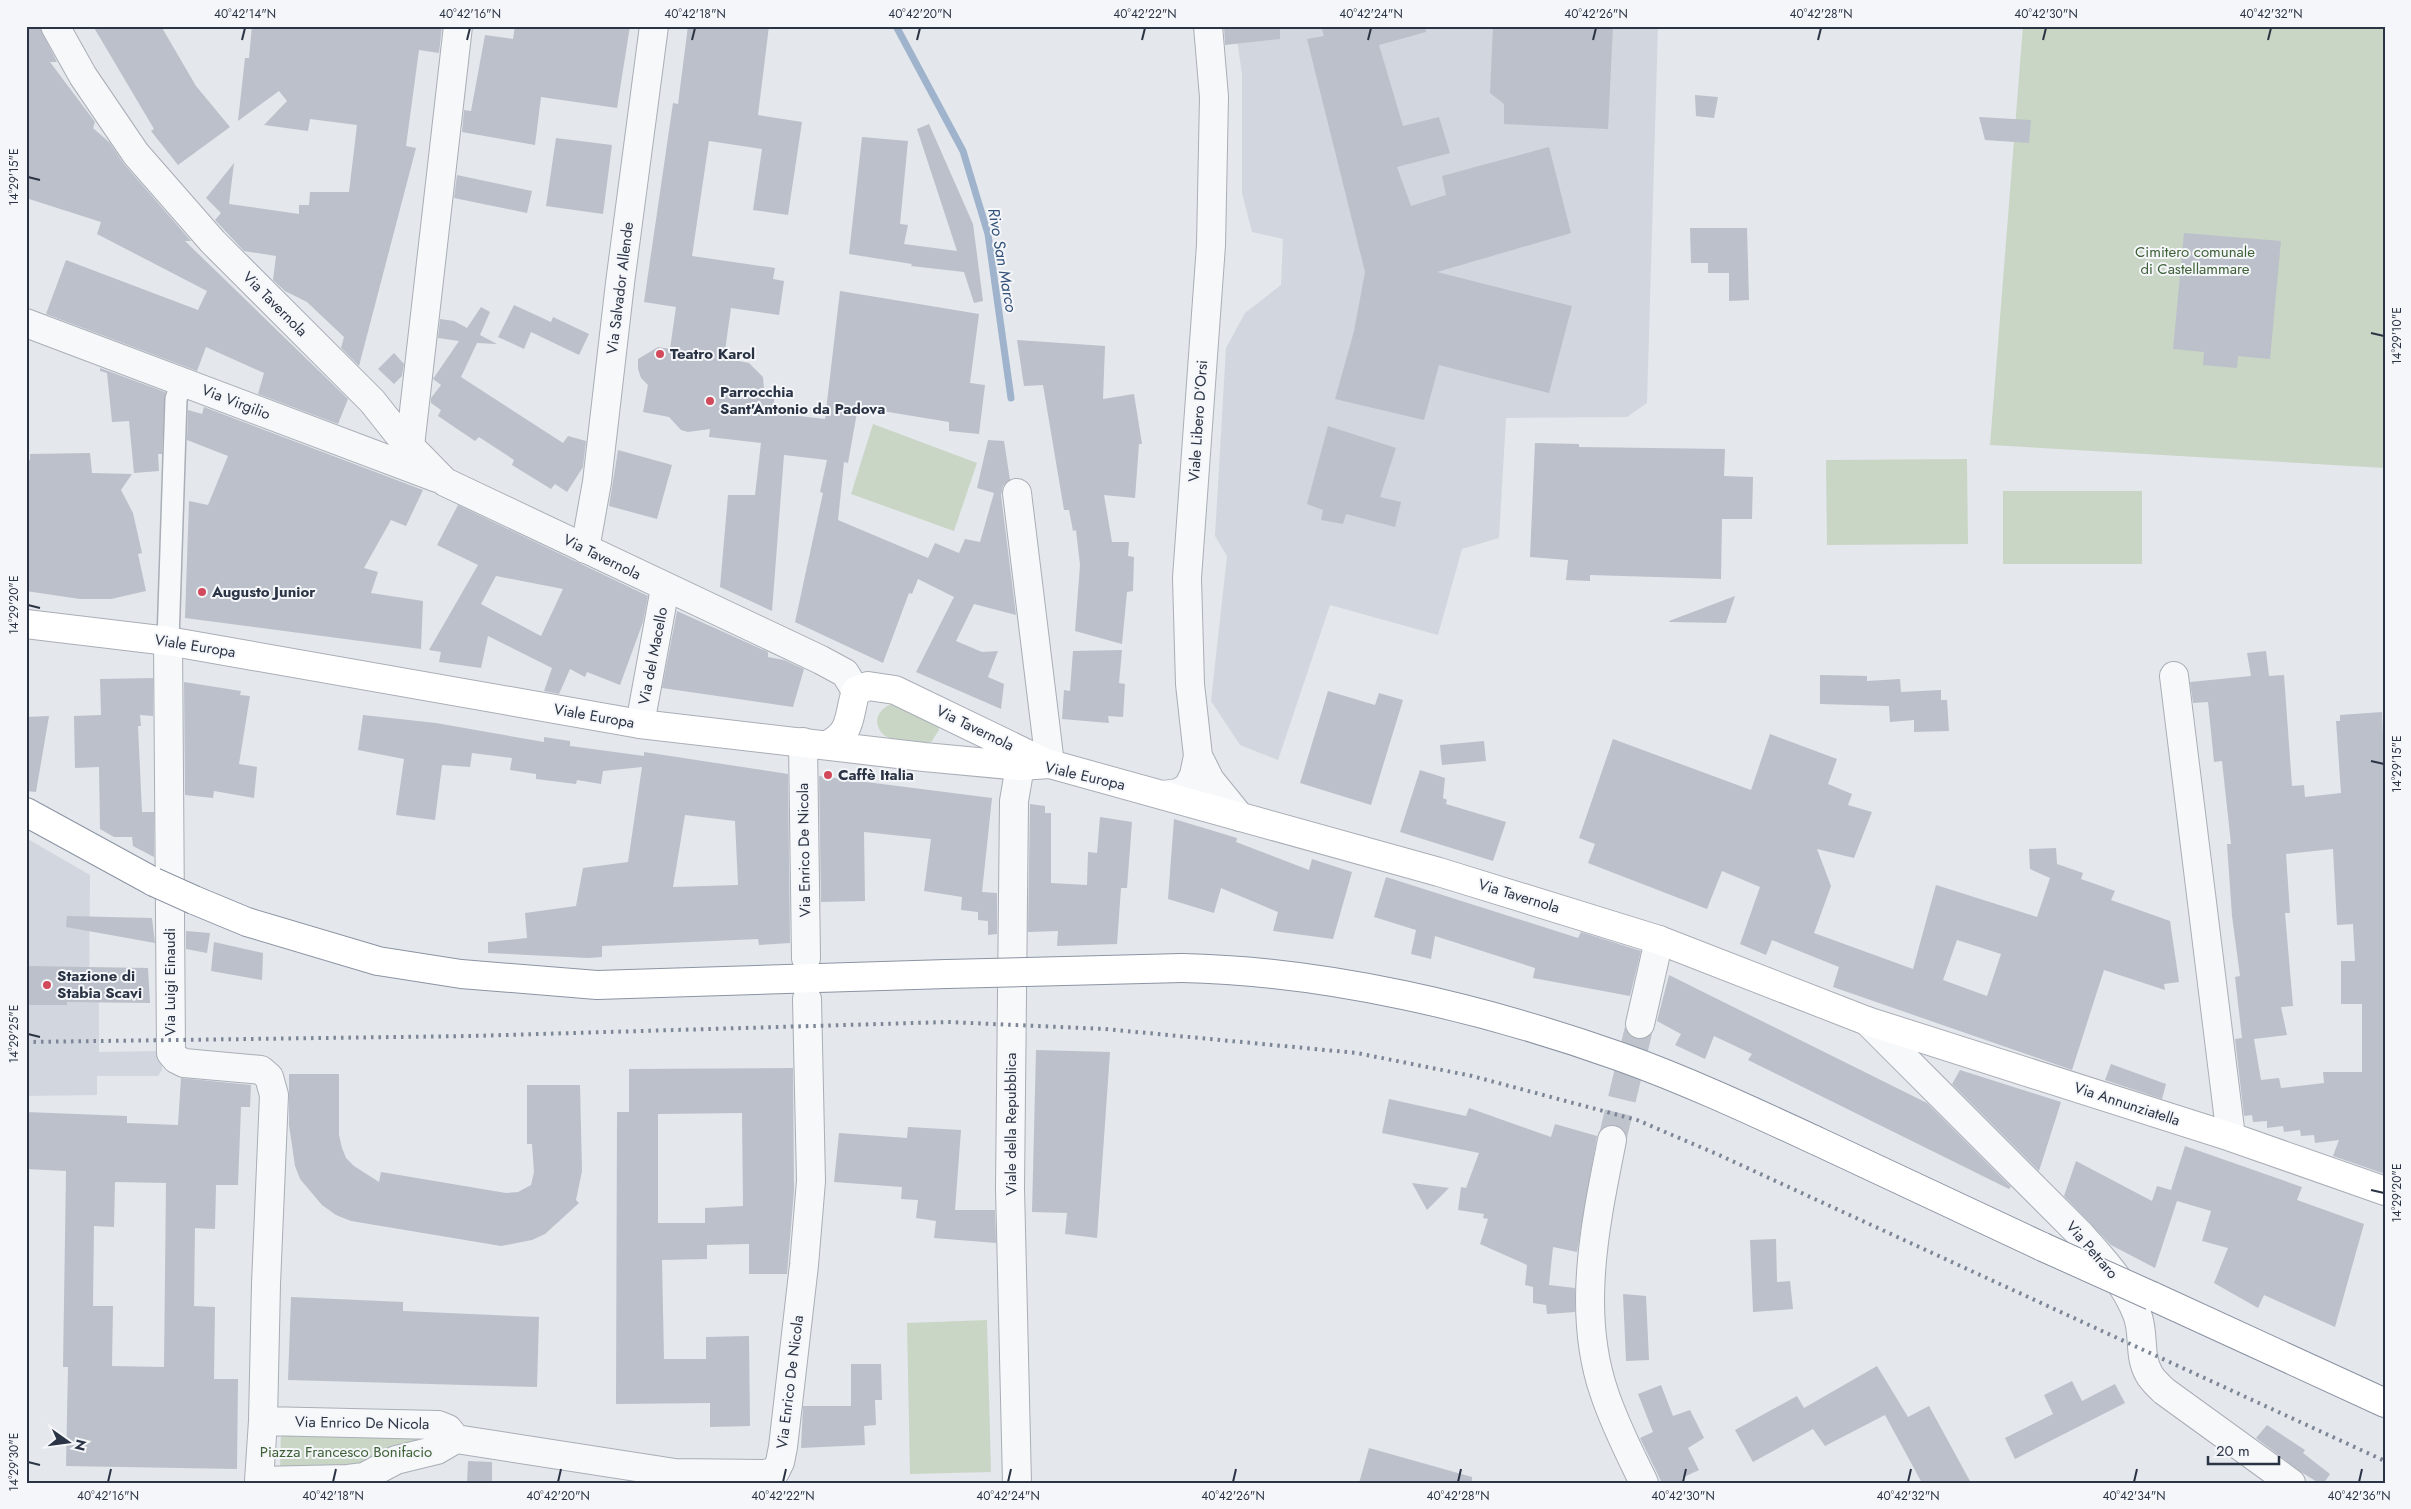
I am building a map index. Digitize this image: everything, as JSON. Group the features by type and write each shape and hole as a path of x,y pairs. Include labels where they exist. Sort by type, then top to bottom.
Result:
{"main road":[{"name":"Viale Europa","path":"26,624 168,641 640,724 835,741 924,757 1020,766 1050,764 1163,795"},
{"name":"Via Tavernola","path":"856,691 868,686 882,686 940,710 1050,764"},
{"path":"835,741 856,691"},
{"path":"924,757 937,750 944,740 945,724 940,710"},
{"name":"Via Tavernola","path":"1163,795 1439,872 1659,940 1867,1021"},
{"path":"26,812 154,882 247,922 378,961 469,975 597,985 1182,968 1226,969 1302,976 1410,998 1512,1023 1620,1057 1765,1118 2385,1403"},
{"name":"Via Annunziatella","path":"1867,1021 2231,1137 2385,1191"}],"street":[{"name":"Via Tavernola","path":"55,26 83,76 136,154 213,242 372,401 410,446 445,482 665,588 821,660 846,673 856,691"},
{"path":"410,446 458,26"},
{"name":"Via Salvador Allende","path":"586,549 597,482 619,293 654,26"},
{"name":"Viale Libero D'Orsi","path":"1163,795 1178,793 1188,787 1194,775 1198,756 1190,684 1187,578 1211,245 1214,97 1208,26"},
{"name":"Via Virgilio","path":"26,323 445,482"},
{"path":"168,641 176,399 182,382"},
{"path":"1017,493 1050,764"},
{"name":"Via del Macello","path":"640,724 665,588"},
{"name":"Via Luigi Einaudi","path":"168,641 170,1053 176,1060 184,1063 262,1070 270,1077 274,1095 266,1284 263,1421"},
{"path":"2174,676 2231,1137"},
{"name":"Via Enrico De Nicola","path":"806,958 835,741"},
{"path":"1198,756 1210,780 1240,817"},
{"name":"Viale della Repubblica","path":"1017,1483 1010,1188 1014,801 1020,766"},
{"path":"1640,1024 1659,940"},
{"name":"Via Enrico De Nicola","path":"258,1482 348,1480 364,1477 396,1460 437,1450 456,1439 675,1473 763,1474 775,1472 780,1462 783,1447 804,1264 810,1181 807,999"},
{"name":"Via Petraro","path":"1867,1021 2109,1266 2137,1314 2142,1333 2142,1358 2149,1376 2164,1391 2279,1480"},
{"path":"1612,1140 1598,1207 1590,1272 1591,1336 1604,1392 1644,1483"},
{"path":"258,1482 263,1421"},
{"name":"Via Enrico De Nicola","path":"263,1421 438,1425 448,1430 456,1439"}],"shaded area":[{"path":"1235,26 1658,26 1647,403 1627,417 1506,418 1499,538 1462,549 1438,635 1330,605 1278,760 1240,745 1211,701 1227,556 1215,536 1226,348 1245,313 1281,285 1283,239 1252,232 1242,193 1242,74"},
{"path":"26,838 90,875 89,1000 99,1000 99,1052 162,1051 162,1070 158,1076 97,1076 97,1095 26,1096"}],"green space":[{"name":"Cimitero comunale di Castellammare","path":"2023,26 2385,26 2385,468 1990,445"},
{"path":"873,424 977,463 954,531 851,494"},
{"path":"1967,459 1968,544 1827,545 1826,460"},
{"path":"2003,491 2142,491 2142,564 2003,564"},
{"path":"899,702 937,723 939,730 932,741 920,743 897,741 881,732 877,721 878,716 884,708"},
{"path":"987,1320 991,1472 910,1474 907,1323"},
{"name":"Piazza Francesco Bonifacio","path":"281,1433 437,1436 366,1465 280,1469"}],"building":[{"path":"26,26 39,26 57,62 50,62 95,122 93,128 110,143 124,164 191,241 185,241 348,399 338,424 258,394 264,373 206,347 197,371 46,314 66,260 198,310 207,291 97,234 101,222 26,198"},
{"path":"93,26 161,26 196,86 230,127 178,165 151,131 154,129"},
{"path":"252,26 442,26 439,53 419,50 406,146 416,148 359,366 341,348 344,337 307,302 285,291 273,280 276,256 244,251 215,220 221,213 206,198 234,163 229,204 299,214 299,205 309,205 310,192 349,192 357,125 310,119 308,131 264,125 287,101 279,91 238,121 245,58 249,58"},
{"path":"515,26 630,26 617,108 541,97 535,145 462,132 464,110 471,111 485,35 513,39"},
{"path":"688,26 769,26 758,115 802,122 788,215 753,210 762,149 709,141 692,256 775,268 773,279 784,281 779,315 731,308 724,358 749,363 763,377 764,389 775,390 773,413 825,419 840,291 979,314 970,383 985,385 979,434 949,431 949,422 858,407 848,463 844,462 838,520 928,558 935,543 959,553 965,539 980,542 994,493 977,488 988,440 1004,441 1010,480 1003,486 1001,495 1016,615 974,604 956,641 982,652 998,651 988,677 1004,684 1001,709 916,672 954,597 918,579 912,594 909,593 883,663 795,622 823,493 820,492 827,460 784,455 772,611 720,587 728,495 755,495 761,443 709,437 710,429 688,432 681,430 669,417 643,412 648,385 641,378 638,369 638,359 658,347 670,349 676,307 644,302 673,103 678,104"},
{"path":"1224,26 1280,26 1280,39 1225,45"},
{"path":"1321,26 1425,26 1426,32 1379,45 1403,126 1439,117 1450,153 1397,167 1411,206 1446,195 1442,176 1549,147 1571,233 1437,272 1572,306 1549,393 1439,365 1424,420 1335,399 1354,331 1365,272 1307,39 1324,36"},
{"path":"1493,26 1613,26 1608,129 1504,124 1504,104 1490,93"},
{"path":"1695,95 1718,97 1714,118 1696,116"},
{"path":"1979,117 2031,120 2029,143 1985,140"},
{"path":"929,124 973,224 983,301 974,303 964,272 911,266 912,264 849,254 862,137 908,141 900,224 908,225 904,244 957,251 917,129"},
{"path":"556,138 612,145 603,214 546,206"},
{"path":"457,175 532,191 527,213 454,198"},
{"path":"1690,228 1747,228 1749,300 1729,301 1729,273 1708,273 1708,263 1691,263"},
{"path":"2184,233 2281,241 2270,359 2238,356 2237,368 2203,365 2204,352 2173,349"},
{"path":"514,305 551,322 553,317 589,334 579,355 531,332 524,349 498,337"},
{"path":"481,307 490,312 480,335 497,344 477,343 461,377 563,443 568,436 586,441 583,467 567,492 555,484 551,489 512,465 514,460 479,437 475,441 438,416 441,410 431,403 431,398 441,385 433,379 459,341 438,338 440,319 454,321 467,328"},
{"path":"1017,340 1105,346 1103,399 1134,394 1142,444 1139,444 1135,498 1104,495 1112,542 1129,542 1128,556 1134,557 1133,591 1127,592 1122,644 1075,631 1080,565 1076,530 1073,531 1069,510 1064,510 1043,385 1024,386"},
{"path":"394,353 404,364 402,376 394,384 378,369"},
{"path":"100,368 165,392 162,454 158,454 159,471 134,473 129,421 112,422 107,373 100,371"},
{"path":"204,407 423,490 406,526 391,520 364,568 378,572 371,593 423,601 421,649 185,618 189,501 208,505 228,456 187,440 188,410 202,414"},
{"path":"1328,426 1396,448 1380,497 1401,502 1395,527 1346,514 1343,524 1321,520 1323,510 1307,504"},
{"path":"1535,443 1579,444 1579,447 1725,449 1724,476 1753,477 1752,519 1722,519 1721,579 1590,575 1590,581 1566,580 1568,560 1530,557"},
{"path":"618,450 672,465 657,519 609,506"},
{"path":"90,453 92,473 132,474 121,490 133,513 142,553 138,554 146,591 111,599 80,599 26,591 26,460 30,460 30,454"},
{"path":"458,505 648,596 643,622 620,685 587,672 585,677 570,669 559,694 544,691 552,668 488,636 481,668 439,662 441,652 429,650 478,565 437,545","holes":["496,576 563,589 541,636 481,604"]},
{"path":"1735,596 1726,623 1669,621"},
{"path":"677,611 768,652 768,657 784,660 804,669 793,707 662,688"},
{"path":"1122,650 1119,683 1125,684 1123,717 1108,716 1109,723 1062,719 1064,690 1070,691 1073,651"},
{"path":"2266,651 2269,676 2284,675 2292,786 2304,785 2305,797 2341,793 2336,721 2340,721 2340,715 2382,712 2385,781 2385,1174 2333,1156 2339,1140 2315,1143 2314,1135 2301,1136 2300,1130 2284,1132 2283,1126 2267,1128 2267,1121 2253,1122 2252,1115 2244,1116 2235,1039 2242,1038 2235,977 2240,976 2232,916 2227,844 2231,844 2222,761 2214,762 2208,702 2193,703 2190,682 2251,676 2247,653","holes":["2333,849 2337,925 2353,924 2355,961 2341,961 2341,1004 2362,1004 2362,1072 2323,1072 2324,1083 2281,1088 2279,1078 2261,1080 2254,1039 2287,1035 2281,1007 2293,1006 2285,913 2290,913 2286,854"]},
{"path":"1820,675 1867,676 1867,681 1900,679 1901,692 1941,690 1941,700 1947,700 1949,731 1914,732 1914,720 1890,722 1889,706 1820,704"},
{"path":"153,678 153,716 140,715 141,726 138,726 142,812 154,812 154,857 133,846 132,837 114,837 100,829 99,767 75,768 74,716 101,715 100,679"},
{"path":"184,682 241,691 240,695 250,696 239,764 257,767 254,798 214,791 213,798 185,795"},
{"path":"1328,691 1375,705 1379,693 1403,700 1371,805 1300,783"},
{"path":"363,715 436,723 544,742 544,737 570,741 570,746 644,756 644,752 788,774 790,943 759,945 758,939 602,946 602,957 588,958 488,953 488,942 527,938 525,913 576,906 583,868 628,862 642,767 603,771 601,784 577,780 576,784 536,779 536,774 510,770 512,758 472,753 470,767 442,765 435,820 396,815 404,759 358,750","holes":["685,815 735,821 738,885 673,887"]},
{"path":"49,716 36,792 26,791 26,717"},
{"path":"1770,734 1837,759 1828,784 1852,794 1848,805 1872,812 1854,858 1817,849 1831,886 1814,933 1913,969 1936,885 2037,917 2050,878 2030,869 2029,849 2056,848 2057,864 2083,873 2081,879 2115,891 2111,900 2170,921 2179,982 2164,984 2165,990 2104,970 2072,1070 1833,987 1839,967 1772,940 1766,955 1740,944 1760,887 1722,871 1707,909 1588,863 1595,844 1579,838 1613,739 1751,790","holes":["1957,940 2001,954 1987,996 1943,980"]},
{"path":"1484,741 1486,761 1442,765 1440,745"},
{"path":"1420,770 1445,778 1443,798 1447,800 1446,804 1506,822 1493,861 1400,832"},
{"path":"819,776 992,798 982,892 997,893 997,934 988,935 988,921 978,920 978,912 961,910 962,897 924,891 931,839 864,832 865,901 821,902"},
{"path":"1030,804 1045,806 1045,813 1051,813 1051,883 1087,885 1088,852 1097,853 1100,817 1132,822 1127,888 1121,888 1117,944 1057,946 1058,931 1028,932"},
{"path":"1174,819 1237,838 1236,842 1309,870 1312,859 1352,872 1333,939 1273,931 1278,912 1221,888 1214,913 1168,899"},
{"path":"1386,877 1578,938 1581,932 1641,951 1630,996 1533,978 1535,968 1435,936 1431,959 1411,954 1416,930 1374,917"},
{"path":"67,916 152,918 155,943 66,927"},
{"path":"186,931 210,933 207,953 186,949"},
{"path":"214,942 263,953 262,980 211,971"},
{"path":"26,966 148,968 150,1003 67,1002 67,1005 26,1005"},
{"path":"1669,975 1927,1103 2011,1187 2009,1189 1748,1060 1752,1054 1714,1036 1705,1059 1675,1045 1681,1034 1657,1021"},
{"path":"1036,1050 1110,1052 1097,1238 1065,1234 1067,1213 1032,1212"},
{"path":"2111,1064 2166,1084 2162,1099 2105,1080"},
{"path":"793,1068 794,1191 787,1274 749,1274 749,1244 707,1245 707,1259 662,1260 664,1359 706,1359 706,1337 749,1336 750,1426 710,1427 710,1403 616,1404 617,1112 629,1112 629,1069","holes":["742,1113 743,1206 705,1208 705,1223 658,1223 658,1114"]},
{"path":"1960,1070 2061,1102 2039,1171 1952,1084"},
{"path":"289,1074 339,1074 339,1135 342,1148 346,1158 354,1166 379,1182 381,1172 506,1193 518,1192 531,1185 534,1172 532,1144 527,1144 527,1085 580,1085 582,1171 576,1200 579,1203 545,1234 532,1240 501,1246 351,1221 336,1215 322,1205 300,1179 295,1166 289,1125"},
{"path":"181,1078 251,1085 250,1107 241,1107 238,1185 216,1185 215,1229 195,1228 194,1306 215,1307 214,1379 238,1379 237,1469 66,1466 68,1367 63,1367 66,1171 26,1169 26,1112 127,1116 127,1123 178,1125","holes":["115,1182 166,1183 164,1367 112,1366 113,1306 93,1306 94,1226 114,1227"]},
{"path":"1389,1099 1466,1116 1469,1108 1551,1137 1555,1124 1597,1136 1577,1252 1553,1247 1549,1285 1575,1288 1575,1312 1547,1314 1546,1305 1533,1303 1533,1287 1525,1285 1527,1265 1480,1244 1488,1219 1483,1218 1484,1214 1458,1210 1461,1187 1466,1188 1479,1153 1382,1133"},
{"path":"908,1127 961,1130 955,1210 995,1210 996,1243 934,1238 936,1221 916,1218 918,1200 901,1199 902,1187 834,1182 839,1133 907,1138"},
{"path":"2185,1146 2302,1187 2297,1200 2364,1224 2335,1327 2264,1295 2258,1308 2214,1283 2228,1248 2202,1241 2211,1211 2177,1201 2155,1268 2111,1245 2064,1196 2076,1161 2152,1201 2157,1186 2171,1190"},
{"path":"1412,1183 1449,1188 1427,1210"},
{"path":"1776,1239 1777,1282 1790,1281 1793,1309 1753,1312 1750,1240"},
{"path":"1623,1294 1646,1296 1649,1360 1626,1361"},
{"path":"291,1297 403,1302 403,1311 539,1317 537,1387 288,1380"},
{"path":"851,1364 881,1364 882,1400 875,1400 876,1425 864,1426 865,1445 801,1448 803,1406 851,1406"},
{"path":"1877,1366 1908,1417 1929,1406 1971,1483 1922,1483 1885,1415 1825,1446 1813,1429 1753,1462 1735,1430 1797,1396 1804,1408"},
{"path":"2072,1381 2082,1401 2115,1384 2125,1403 2015,1459 2005,1438 2053,1414 2044,1395"},
{"path":"1661,1385 1673,1416 1690,1410 1704,1438 1688,1448 1699,1470 1682,1478 1683,1483 1662,1483 1640,1438 1653,1432 1638,1394"},
{"path":"2267,1425 2305,1450 2303,1453 2330,1474 2324,1483 2319,1483 2301,1472 2256,1438"},
{"path":"1369,1448 1472,1477 1472,1483 1359,1483"},
{"path":"468,1461 492,1462 492,1483 467,1483"}],"waterway":[{"name":"Rivo San Marco","path":"896,26 963,151 988,234 1011,398"}],"tunnel":[{"path":"1612,1140 1640,1024"}],"railway":[{"path":"26,1042 471,1036 948,1022 1105,1029 1357,1053 1472,1076 1637,1120 1719,1155 2385,1461"}],"place":[{"name":"Teatro Karol","path":"660,354"},
{"name":"Parrocchia Sant'Antonio da Padova","path":"710,401"},
{"name":"Augusto Junior","path":"202,592"},
{"name":"Caffè Italia","path":"828,775"},
{"name":"Stazione di Stabia Scavi","path":"47,985"}]}
